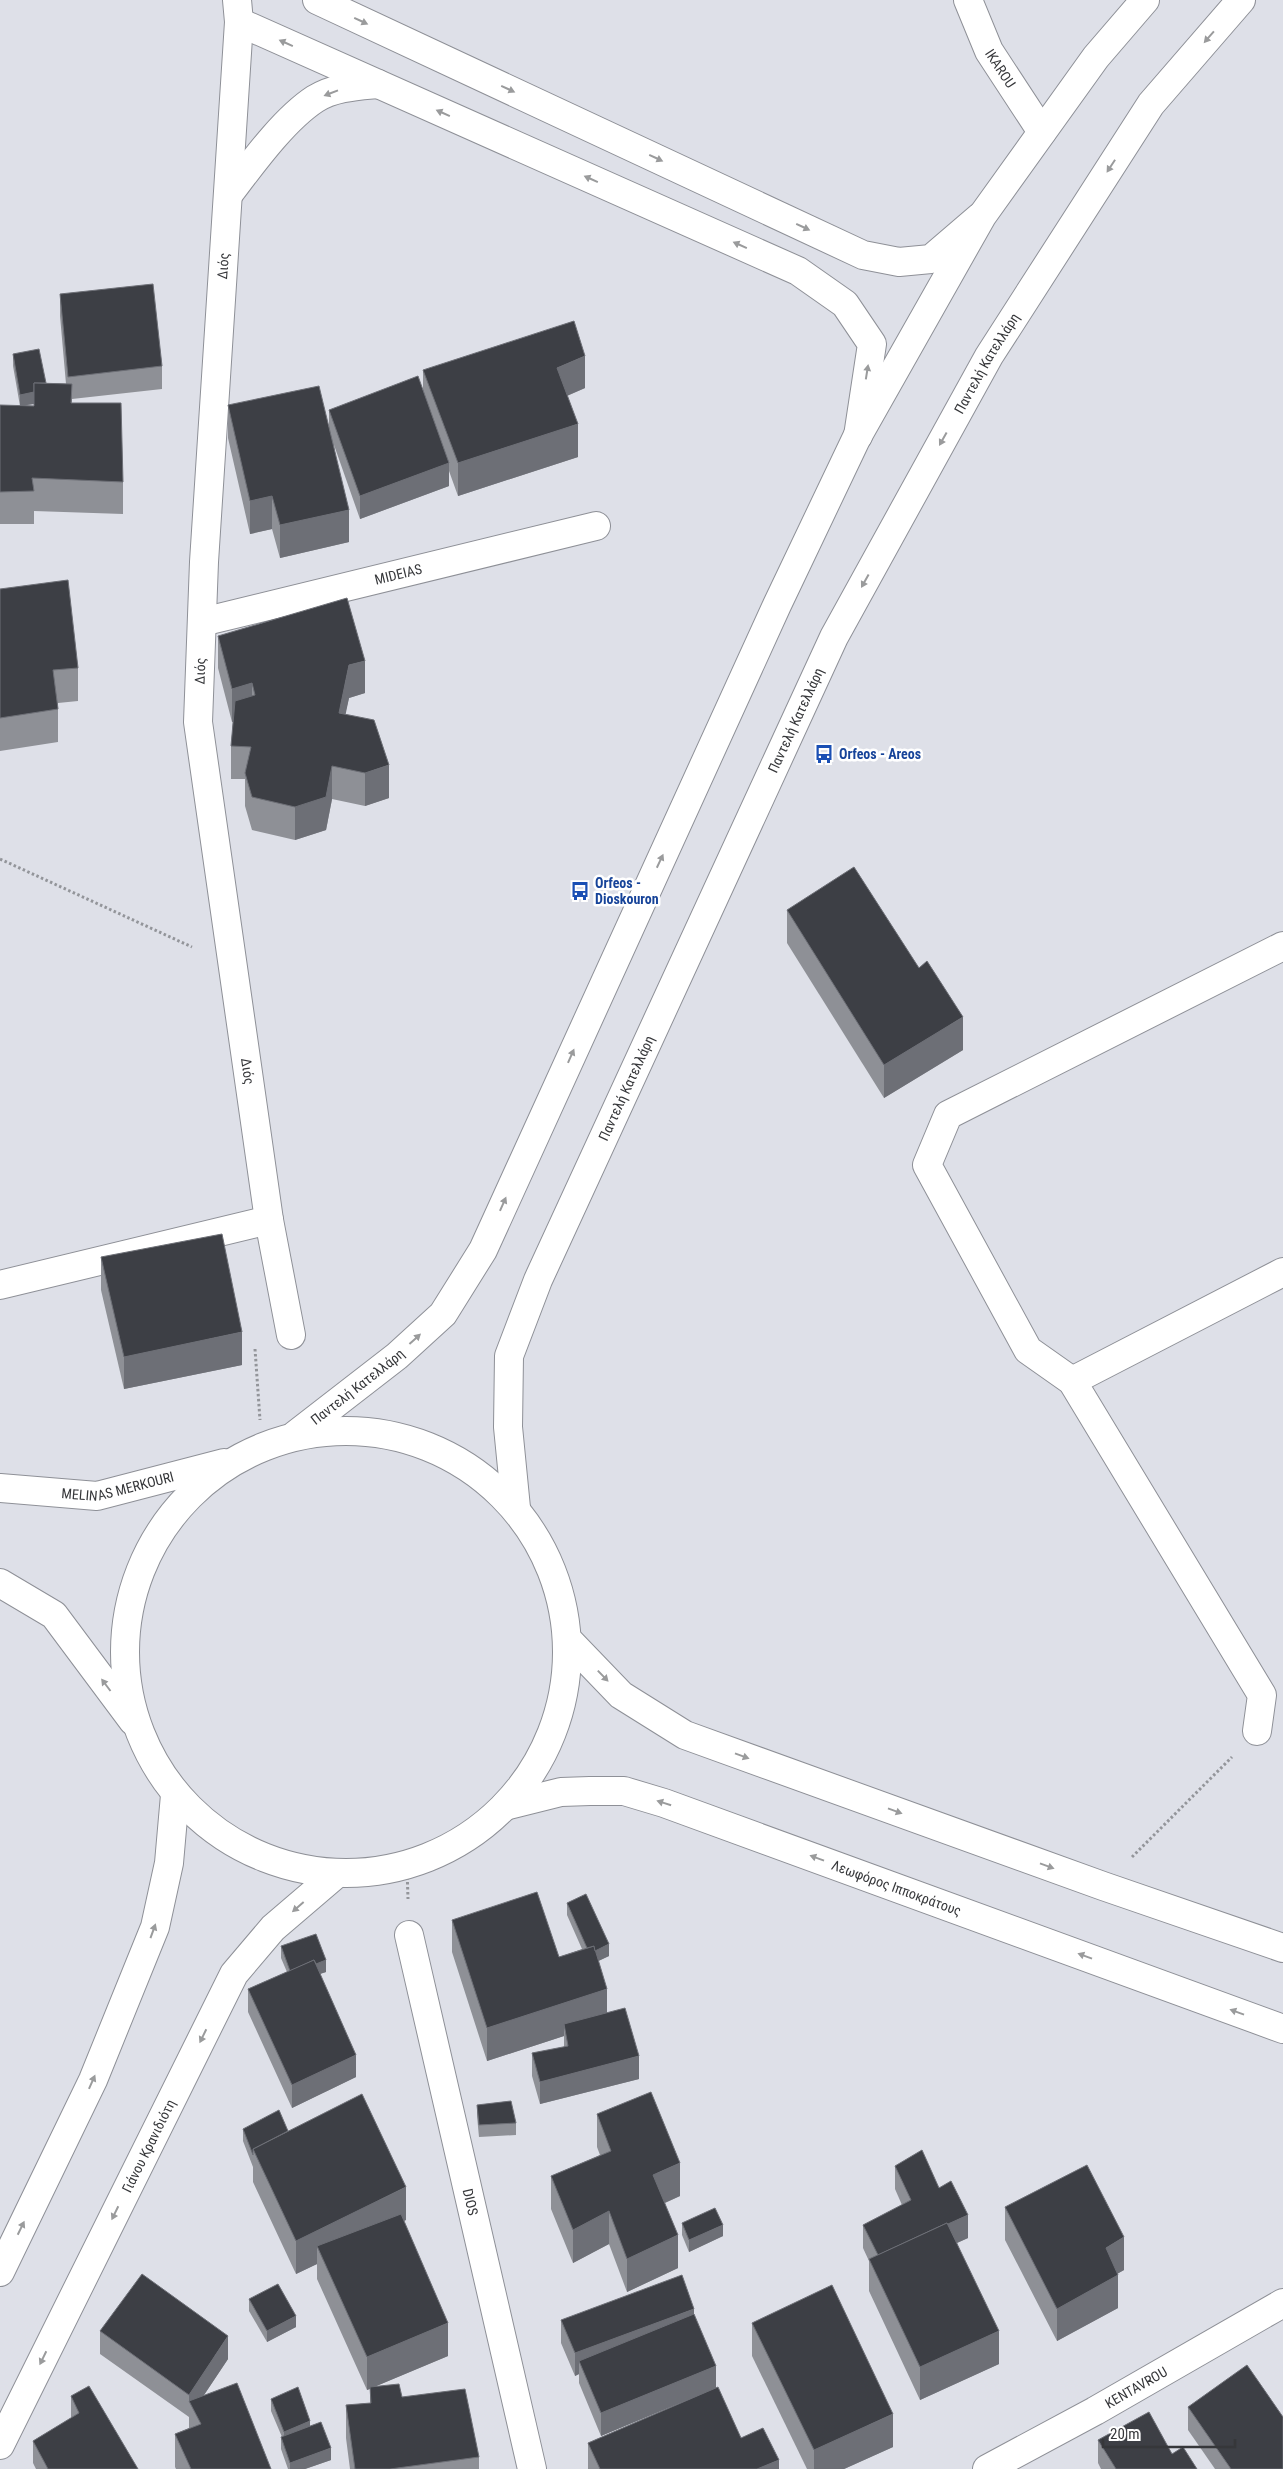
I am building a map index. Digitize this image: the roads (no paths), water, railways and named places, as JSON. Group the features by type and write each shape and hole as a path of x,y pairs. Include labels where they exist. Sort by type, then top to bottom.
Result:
{"main road":[{"path":"317,0 863,255 899,262 932,259 982,216"},
{"name":"IKAROU","path":"968,0 989,51 1042,132"},
{"name":"Παντελή Κατελλάρη","path":"295,1435 396,1356 443,1314 483,1250 777,605 857,437 982,216 1096,57 1145,0"},
{"name":"Παντελή Κατελλάρη","path":"516,1508 508,1426 509,1356 542,1271 834,637 989,356 1151,104 1240,0"},
{"path":"238,11 378,84 798,271 828,290 845,304 872,344 857,437"},
{"name":"Διός","path":"238,11 204,562 198,722 269,1220 292,1335"},
{"path":"228,195 269,142 316,98 346,87 378,84"},
{"name":"MIDEIAS","path":"202,622 596,526"},
{"path":"1257,1731 1262,1695 1072,1381 1028,1350 927,1165 948,1115 1283,946"},
{"path":"0,1285 269,1220"},
{"path":"1072,1381 1283,1272"},
{"path":"0,1582 54,1615 135,1724 152,1761 175,1795 220,1836 275,1863 335,1875 407,1867 472,1837 527,1784 560,1716 569,1641 554,1570 516,1508 470,1467 416,1440 356,1430 295,1435 263,1445 232,1460 174,1510 136,1575 123,1649 135,1724"},
{"name":"MELINAS MERKOURI","path":"0,1488 97,1496 232,1460"},
{"path":"569,1641 621,1695 685,1736 1103,1886 1283,1948"},
{"name":"Λεωφόρος Ιπποκράτους","path":"504,1806 561,1792 624,1791 674,1806 1283,2029"},
{"path":"0,2272 93,2080 155,1927 169,1863 175,1795"},
{"name":"Γιάνου Κρανιδιότη","path":"0,2445 234,1974 274,1928 335,1875"},
{"name":"DIOS","path":"409,1935 532,2469"},
{"name":"KENTAVROU","path":"987,2469 1095,2411 1283,2303"}],"place":[{"name":"Orfeos - Areos","path":"824,754"},
{"name":"Orfeos - Dioskouron","path":"580,891"}]}
